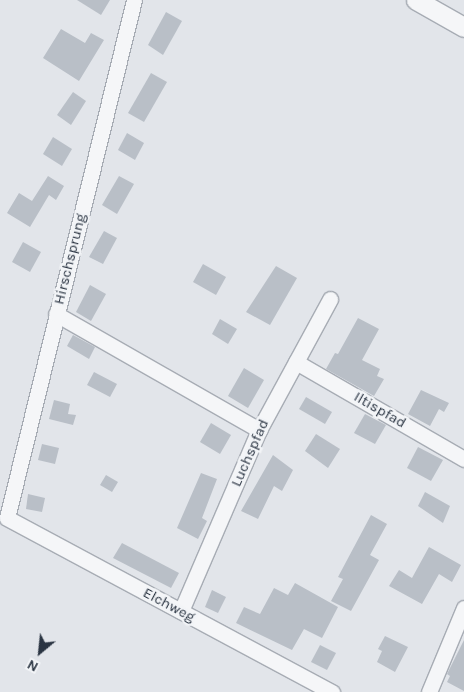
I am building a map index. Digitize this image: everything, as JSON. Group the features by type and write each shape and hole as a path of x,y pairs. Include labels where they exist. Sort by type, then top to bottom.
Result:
{"street":[{"name":"Hirschsprung","path":"6,518 134,0"},
{"path":"416,0 464,27"},
{"name":"Luchspfad","path":"181,611 259,430 330,299"},
{"path":"56,314 259,430"},
{"name":"Iltispfad","path":"296,362 464,459"},
{"name":"Elchweg","path":"6,518 332,692"},
{"path":"429,692 464,608"}],"building":[{"path":"77,0 110,0 101,15"},
{"path":"166,12 182,21 163,55 148,45"},
{"path":"61,29 85,43 91,33 104,40 79,81 43,58"},
{"path":"151,73 167,82 144,122 128,113"},
{"path":"73,92 86,101 71,125 57,115"},
{"path":"127,133 144,143 135,160 118,150"},
{"path":"53,137 72,149 62,166 43,154"},
{"path":"48,176 64,186 56,200 49,195 30,227 7,213 19,193 32,201"},
{"path":"119,176 134,184 117,214 102,205"},
{"path":"104,231 117,238 103,264 89,257"},
{"path":"23,242 41,252 30,272 12,262"},
{"path":"203,264 226,277 216,295 193,282"},
{"path":"276,266 297,278 270,325 246,312"},
{"path":"90,285 106,294 91,321 76,312"},
{"path":"358,318 379,329 362,360 380,369 377,376 384,379 374,396 326,369 335,353 338,354"},
{"path":"220,319 237,329 228,344 212,334"},
{"path":"73,335 95,347 89,359 67,346"},
{"path":"244,368 264,380 248,408 228,396"},
{"path":"94,372 117,384 110,397 87,385"},
{"path":"421,390 449,403 444,412 439,409 430,426 408,414"},
{"path":"306,397 332,412 325,424 299,409"},
{"path":"54,400 70,404 68,414 76,415 73,425 49,419"},
{"path":"365,414 386,425 375,444 354,433"},
{"path":"211,423 231,435 220,454 200,442"},
{"path":"316,434 340,449 328,468 305,451"},
{"path":"42,444 59,448 55,464 38,460"},
{"path":"418,447 443,460 431,481 407,468"},
{"path":"273,455 293,470 282,491 274,486 258,519 241,511"},
{"path":"201,473 217,479 202,518 207,521 198,539 177,528"},
{"path":"106,475 118,482 112,492 100,485"},
{"path":"425,492 450,506 443,523 418,506"},
{"path":"28,494 45,498 42,512 26,509"},
{"path":"371,515 387,524 370,555 379,560 351,611 331,601 343,579 338,577"},
{"path":"122,543 179,573 171,588 113,558"},
{"path":"429,547 461,565 452,582 439,574 422,604 389,586 399,570 412,578"},
{"path":"295,583 338,607 322,638 304,629 292,650 236,623 244,607 260,614 274,588 288,595"},
{"path":"212,590 226,597 218,613 205,607"},
{"path":"385,636 408,647 395,672 377,662 382,651 378,649"},
{"path":"464,640 464,691 447,682 450,676 447,674"},
{"path":"320,645 336,653 327,670 311,662"}]}
